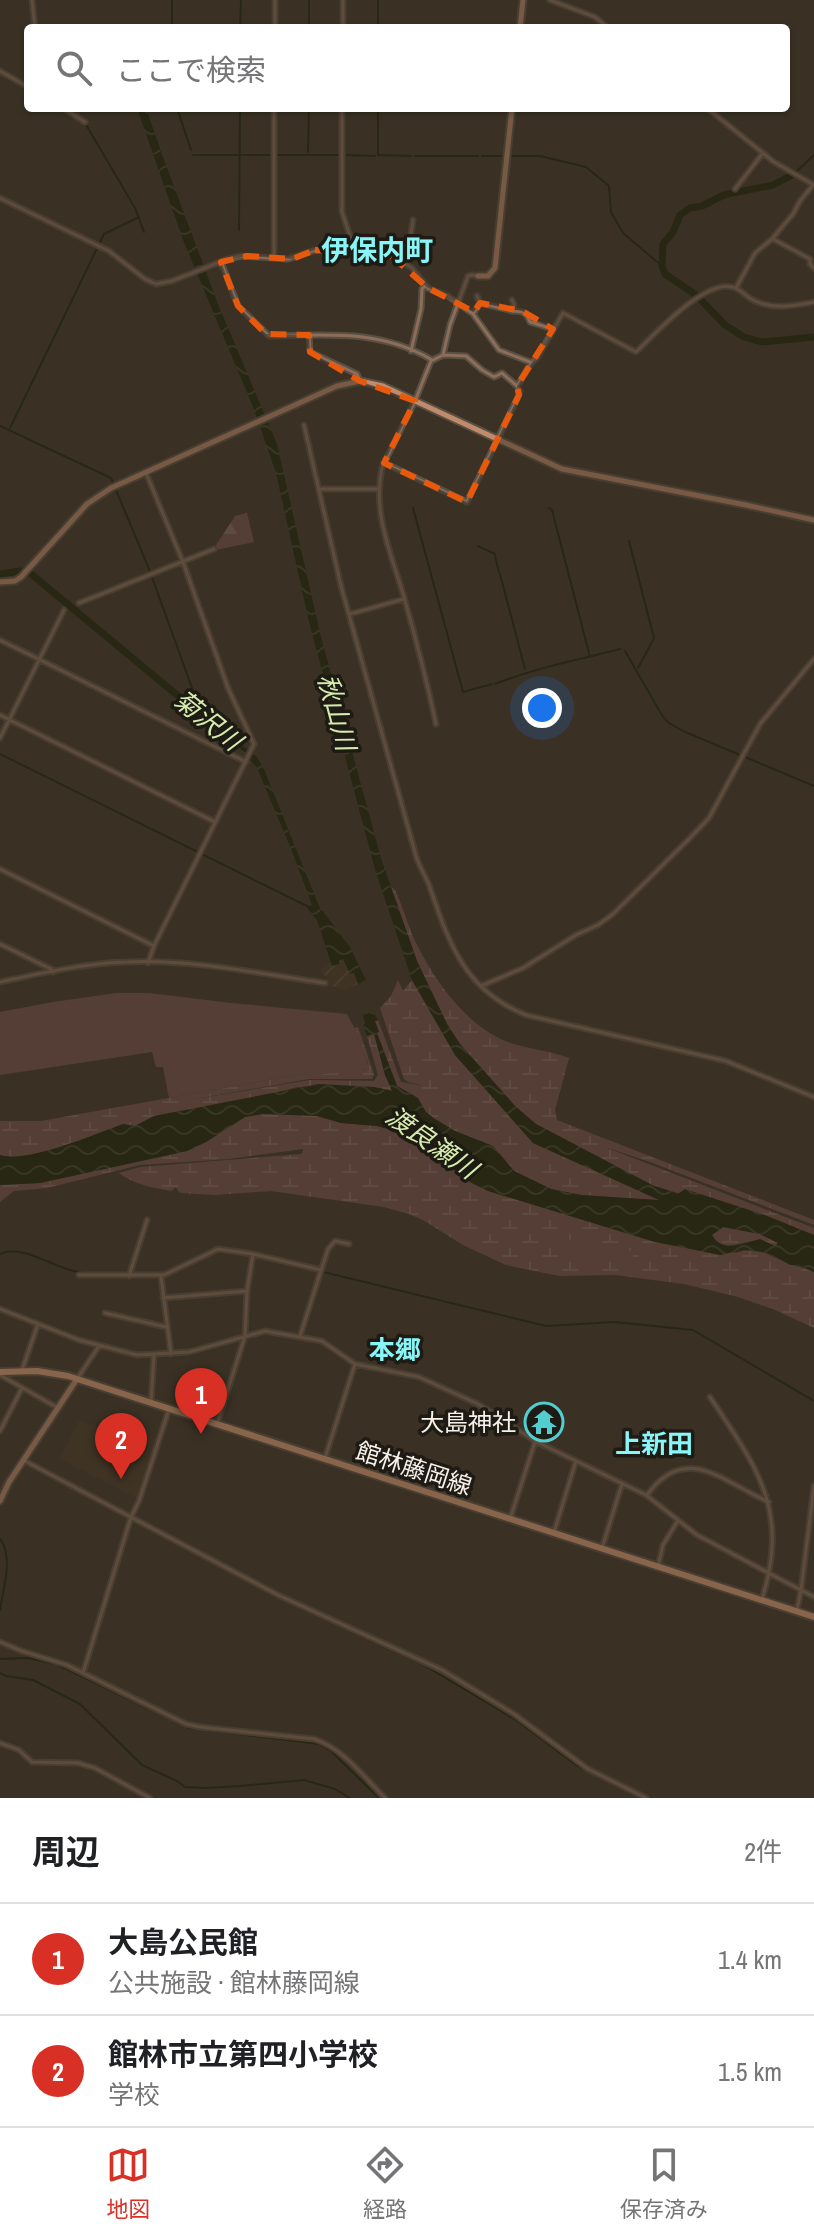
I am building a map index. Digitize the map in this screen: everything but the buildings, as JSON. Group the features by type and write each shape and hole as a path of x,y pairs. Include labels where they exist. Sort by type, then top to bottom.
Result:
{"main road":[{"name":"館林藤岡線","path":"0,1374 47,1372 77,1379 814,1617"}],"street":[{"path":"32,0 36,24"},
{"path":"275,0 275,24"},
{"path":"343,0 343,24"},
{"path":"520,24 523,0"},
{"path":"550,0 595,17 603,24"},
{"path":"0,71 24,85"},
{"path":"69,112 85,122"},
{"path":"274,112 274,257"},
{"path":"342,112 342,212 355,251"},
{"path":"443,355 468,276 488,276 495,268 512,112"},
{"path":"712,112 774,162 814,185 772,239 755,253 736,288"},
{"path":"735,189 763,153"},
{"path":"0,198 109,251 148,282 161,284 220,262 247,256 292,259 315,250 388,253 415,271 425,286 459,303 473,314 499,350 530,362"},
{"path":"403,262 413,220"},
{"path":"772,239 810,259 814,268"},
{"path":"220,262 238,306 266,334 351,334 370,337 432,360"},
{"path":"411,351 425,286"},
{"path":"517,386 563,313 636,352 696,299 721,287 736,288 754,301 774,307 814,302"},
{"path":"477,296 480,303"},
{"path":"512,300 513,311"},
{"path":"480,303 522,311 530,322 553,329"},
{"path":"473,314 480,303"},
{"path":"309,335 310,352 357,374 360,381"},
{"path":"384,463 467,502 520,391 502,373 494,377 466,356 443,355 432,360 384,463 378,502 436,724"},
{"path":"0,582 15,581 21,577 95,498 342,384 360,381 415,401 497,441 574,473 814,520"},
{"path":"304,425 331,547 416,856 443,926 468,974 497,1000 526,1015 726,1061 814,1097"},
{"path":"146,473 253,747 148,963"},
{"path":"319,489 378,489"},
{"path":"79,603 214,549"},
{"path":"349,614 404,599"},
{"path":"0,738 64,610"},
{"path":"0,640 246,761"},
{"path":"481,986 523,968 613,914 709,818 760,724 814,659"},
{"path":"0,715 216,822"},
{"path":"0,869 154,946"},
{"path":"0,944 53,972"},
{"path":"0,982 123,962 218,968 325,983"},
{"path":"129,1276 147,1220"},
{"path":"300,1337 328,1249 335,1241 349,1244"},
{"path":"79,1275 161,1276 218,1249 321,1270"},
{"path":"217,1424 245,1336 253,1254"},
{"path":"161,1276 171,1354"},
{"path":"163,1298 247,1291"},
{"path":"0,1309 99,1346 137,1355 189,1352 265,1331 322,1341 355,1364 423,1379 478,1404 535,1441 646,1495 697,1535 814,1597"},
{"path":"105,1313 166,1327"},
{"path":"21,1371 38,1324"},
{"path":"0,1501 6,1487 99,1346"},
{"path":"151,1403 154,1354"},
{"path":"325,1458 355,1364"},
{"path":"0,1374 58,1408"},
{"path":"0,1431 22,1388"},
{"path":"710,1397 751,1461 769,1502 772,1523 769,1574 762,1599"},
{"path":"83,1673 131,1517 169,1409"},
{"path":"510,1519 535,1441"},
{"path":"24,1460 280,1596 442,1670 514,1714 588,1769 646,1798"},
{"path":"554,1532 576,1461"},
{"path":"646,1495 661,1478 693,1467 769,1502"},
{"path":"602,1548 622,1484"},
{"path":"797,1610 814,1486"},
{"path":"658,1566 665,1540 678,1521"},
{"path":"0,1642 55,1660 186,1724 319,1740 338,1750 385,1798"},
{"path":"0,1743 19,1750 32,1762 76,1763 95,1768 150,1798"}],"highlighted area":[{"path":"315,250 388,253 428,288 474,312 480,303 522,311 553,329 517,386 519,395 467,502 384,463 415,401 360,381 310,352 309,335 266,334 238,306 221,262 247,256 292,259"}],"shaded area":[{"path":"343,959 358,984 345,989 326,985 326,977 320,970 331,963 332,966 339,964 338,961"},
{"path":"79,1421 102,1428 104,1422 156,1438 137,1498 60,1459"}],"green space":[{"path":"247,513 254,542 216,550 235,516"},
{"path":"390,886 395,890 423,957 452,999 475,1023 503,1040 569,1058 555,1110 557,1120 814,1220 814,1225 602,1146 814,1228 814,1235 652,1185 536,1124 515,1106 460,1044 447,1024 417,961"},
{"path":"398,980 403,991 412,980 455,1055 533,1143 662,1201 581,1195 551,1189 514,1171 493,1146 455,1131 426,1113 411,1094 397,1086 377,1033 375,1021 378,1020 401,1082 425,1086 404,1079 380,1008 391,996"},
{"path":"116,993 149,993 347,1014 360,1039 368,1066 362,1072 296,1075 169,1098 163,1067 156,1067 152,1052 0,1075 0,1012"},
{"path":"358,1027 374,1074 372,1079 309,1079 178,1102 310,1080 374,1081 378,1075 367,1036 374,1033 385,1075 393,1091 354,1086 297,1087 256,1098 154,1116 135,1126 122,1125 43,1152 12,1157 0,1155 0,1121 41,1121 296,1075 364,1071 368,1064 354,1028"},
{"path":"297,1113 403,1133 470,1182 488,1191 655,1242 736,1253 758,1251 814,1272 814,1328 738,1297 684,1284 615,1275 559,1276 506,1265 463,1245 423,1220 384,1207 271,1191 215,1195 182,1193 176,1187 171,1191 144,1185 119,1173 140,1167 302,1154 303,1149 229,1159 140,1165 47,1188 14,1191 0,1202 0,1185 40,1183 187,1151 245,1117"},
{"path":"723,1227 760,1234 778,1243 775,1246 751,1242 719,1244 712,1235"},
{"path":"538,1231 634,1251 632,1261 606,1258 600,1263 574,1260 576,1252 536,1239"}],"water":[{"path":"138,112 147,112 218,304 277,444 321,637 381,858 417,961 447,1024 460,1044 515,1106 536,1124 652,1185 678,1194 685,1189 814,1235 814,1272 799,1265 790,1265 764,1252 744,1250 720,1255 655,1242 488,1191 470,1182 402,1133 317,1116 262,1114 245,1117 187,1151 40,1183 0,1185 0,1155 12,1157 43,1152 123,1124 135,1126 154,1116 319,1084 392,1091 374,1034 367,1036 363,1025 363,1015 373,1012 378,1020 375,1021 377,1033 397,1086 418,1098 426,1112 435,1119 455,1131 493,1146 514,1171 551,1189 581,1195 659,1200 533,1143 455,1055 412,980 376,873 309,622 276,473 253,407 183,240","holes":["723,1227 760,1234 778,1243 775,1246 760,1239 728,1246 712,1235"]},
{"path":"171,690 198,711 199,707 203,714 257,757 319,906 350,947 366,980 358,984 343,959 332,966 317,920 307,908 312,905 291,849 257,768"}],"waterway":[{"path":"172,0 172,24"},
{"path":"240,24 241,0"},
{"path":"309,0 309,24"},
{"path":"378,0 378,24"},
{"path":"8,77 24,87"},
{"path":"178,112 191,150"},
{"path":"239,230 240,112"},
{"path":"308,152 309,112"},
{"path":"378,112 378,155 411,156"},
{"path":"85,123 135,208 144,232"},
{"path":"193,155 340,155"},
{"path":"345,155 375,156"},
{"path":"797,171 814,155"},
{"path":"415,156 478,156"},
{"path":"482,156 504,156"},
{"path":"510,156 540,156 586,167 609,186 611,212 623,233 662,266"},
{"path":"728,194 773,185 792,175"},
{"path":"724,195 680,215 673,232 663,244 662,266 665,274 696,295 725,325 744,337 762,342 814,337"},
{"path":"10,428 104,234 139,217"},
{"path":"0,426 111,478 149,569 200,710"},
{"path":"413,508 463,692 492,684"},
{"path":"549,508 590,657"},
{"path":"629,541 654,638 638,668"},
{"path":"478,546 495,554"},
{"path":"495,556 499,572"},
{"name":"菊沢川","path":"0,574 30,573 177,695"},
{"path":"500,574 525,669"},
{"path":"495,684 620,649"},
{"path":"625,651 669,723 814,786"},
{"path":"0,754 311,908"},
{"path":"183,1264 214,1248"},
{"path":"0,1254 19,1252 68,1270 86,1273 147,1274"},
{"path":"219,1252 246,1254"},
{"path":"315,1270 546,1326 615,1322 693,1330 814,1401"},
{"path":"0,1539 7,1564 0,1610"},
{"path":"274,1596 422,1664 516,1720 576,1765 640,1798"},
{"path":"0,1659 27,1658 56,1664 189,1728 319,1744 331,1751 379,1798"},
{"path":"0,1673 33,1680 80,1704 142,1765 185,1787 304,1780 335,1789 350,1798"}],"place":[{"name":"大島神社","path":"544,1422"},
{"name":"大島公民館","path":"201,1434"},
{"name":"館林市立第四小学校","path":"121,1479"}],"district":[{"name":"伊保内町","path":"377,250"},
{"name":"本郷","path":"395,1349"},
{"name":"上新田","path":"654,1443"}],"water label":[{"name":"秋山川","path":"337,712"},
{"name":"渡良瀬川","path":"432,1142"}]}
